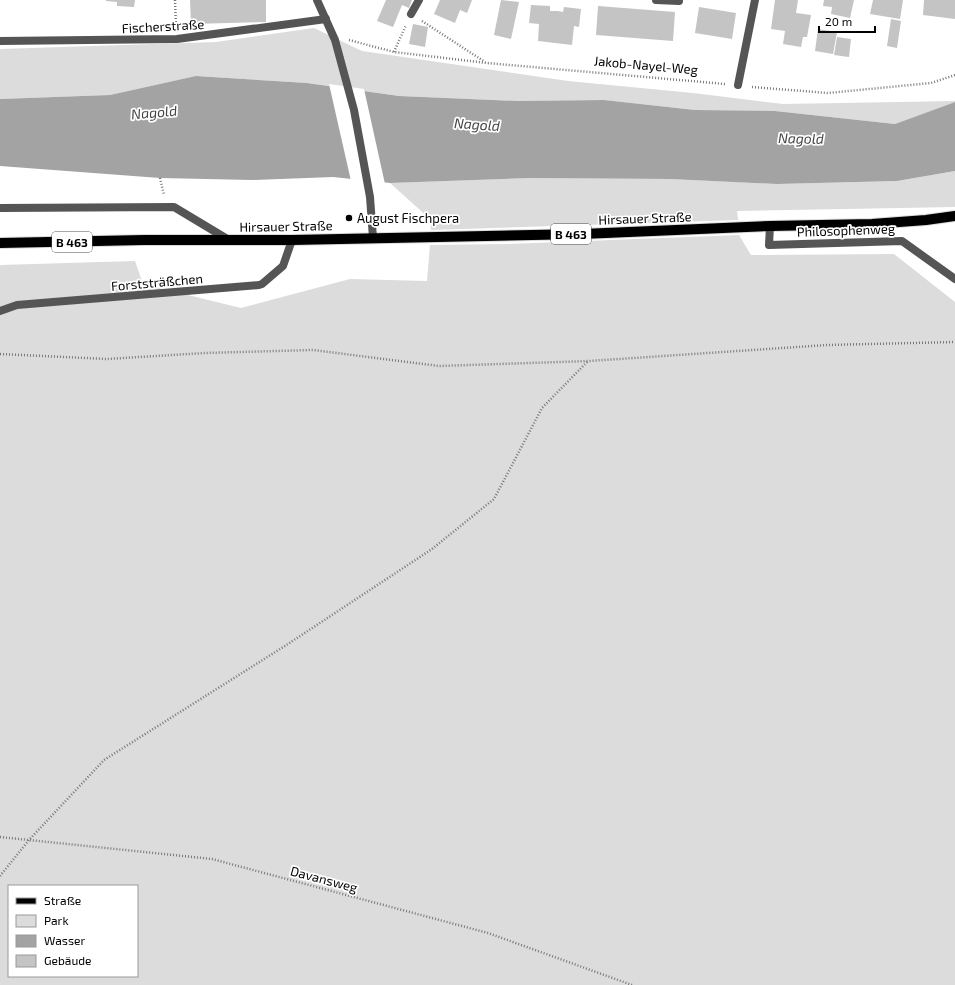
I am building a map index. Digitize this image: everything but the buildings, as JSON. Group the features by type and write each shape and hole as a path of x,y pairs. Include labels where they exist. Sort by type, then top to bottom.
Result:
{"main road":[{"name":"Hirsauer Straße","path":"0,244 144,240 292,240 582,234 770,226 872,224 955,216"}],"street":[{"path":"316,0 326,19 334,40 354,110 370,197 373,238"},
{"path":"411,14 419,0"},
{"path":"656,0 678,1"},
{"path":"738,86 755,0"},
{"name":"Fischerstraße","path":"0,41 177,40 326,19"},
{"path":"0,208 174,207 230,240"},
{"name":"Philosophenweg","path":"770,226 769,245 902,241 955,279"},
{"name":"Forststräßchen","path":"0,311 17,305 259,285 283,266 292,240"}],"path":[{"path":"176,0 177,40"},
{"path":"394,52 411,14 487,63"},
{"name":"Jakob-Nayel-Weg","path":"334,40 349,40 394,52 487,63 828,93 931,83 955,76"},
{"path":"0,354 107,359 205,353 313,350 439,366 589,361 827,345 955,342"},
{"path":"0,876 29,840 104,760 432,550 494,499 542,408 589,361"},
{"name":"Davansweg","path":"0,837 212,859 488,933 632,985"}],"green space":[{"path":"314,28 362,51 568,81 693,93 783,104 955,102 895,124 775,111 695,110 604,100 517,101 399,96 307,83 197,76 110,95 0,99 0,49 216,42"},
{"path":"955,171 955,207 737,211 738,220 431,230 430,219 390,183 531,178 670,179 777,184 897,181"},
{"path":"739,235 751,255 894,254 955,302 955,985 0,985 0,265 135,261 143,284 241,308 350,279 427,281 430,245 509,244"}],"water":[{"name":"Nagold","path":"196,76 307,83 399,96 517,101 604,100 695,110 775,111 895,124 955,102 955,171 897,181 777,184 670,179 531,178 390,183 333,177 252,180 160,178 0,166 0,99 110,95"}],"pier":[{"path":"329,84 364,89 385,184 351,181"}],"place":[{"name":"August Fischpera","path":"349,218"}]}
